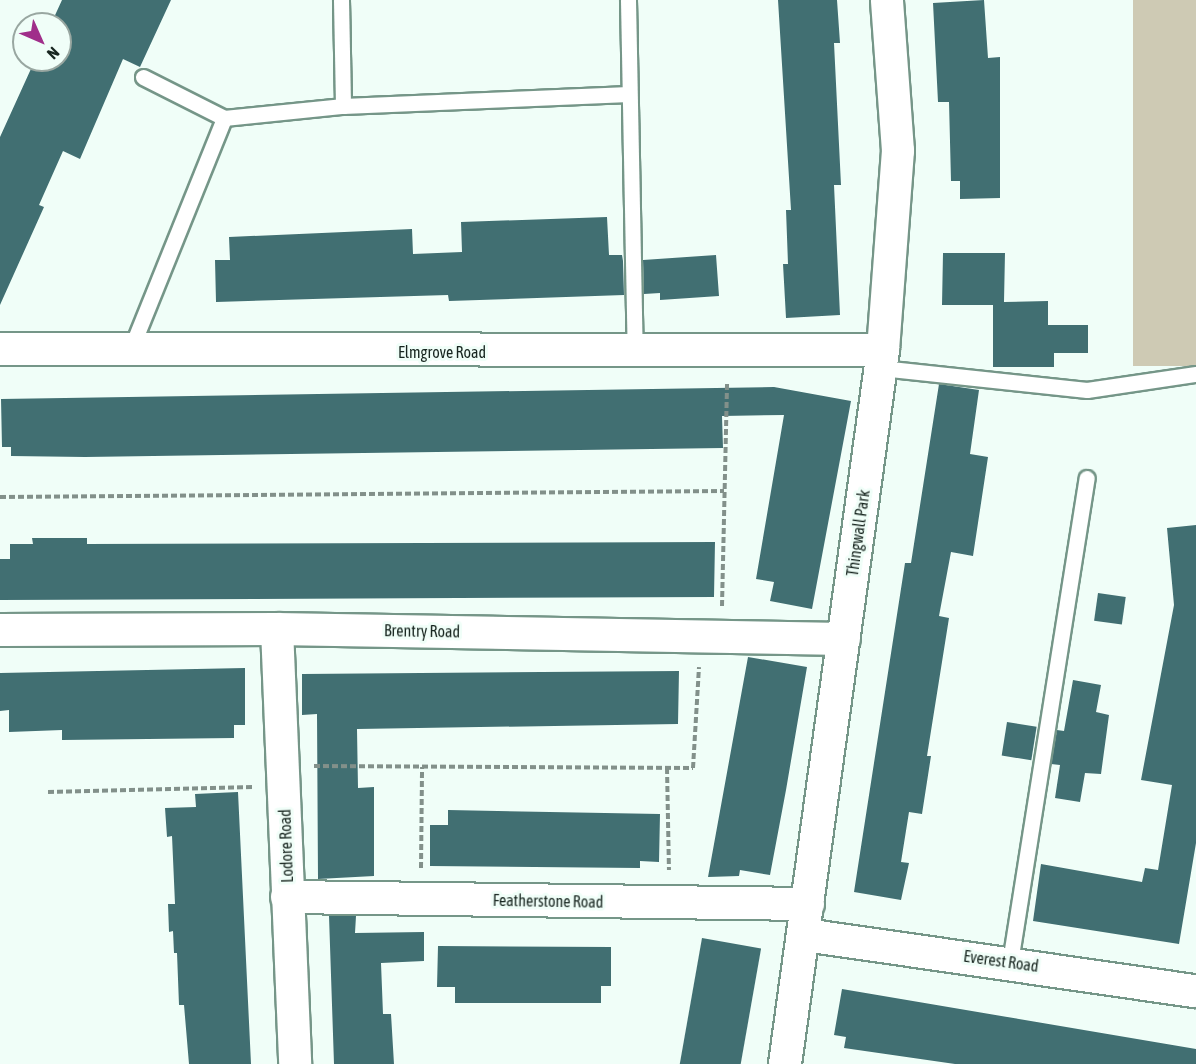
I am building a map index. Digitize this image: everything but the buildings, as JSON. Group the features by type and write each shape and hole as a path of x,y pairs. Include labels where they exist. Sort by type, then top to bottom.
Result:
{"street":[{"name":"Thingwall Park","path":"785,1064 805,935 882,359 898,151 887,0"},
{"name":"Elmgrove Road","path":"0,349 728,351 882,359"},
{"name":"Brentry Road","path":"0,630 277,629 843,639"},
{"name":"Lodore Road","path":"277,629 295,1064"},
{"name":"Featherstone Road","path":"287,897 808,904"},
{"name":"Everest Road","path":"805,935 1010,962 1196,991"}],"lane":[{"path":"341,0 343,106"},
{"path":"628,0 628,94 635,352"},
{"path":"143,77 224,118 343,106 628,94"},
{"path":"130,351 224,118"},
{"path":"882,359 1087,390 1196,374"},
{"path":"1010,962 1087,478"}],"path":[{"path":"48,792 422,767 693,768 711,636 724,491 728,351"},
{"path":"0,497 724,491"},
{"path":"420,899 422,767"},
{"path":"667,768 669,902"}],"shaded area":[{"path":"1133,0 1196,0 1196,366 1133,366"}]}
